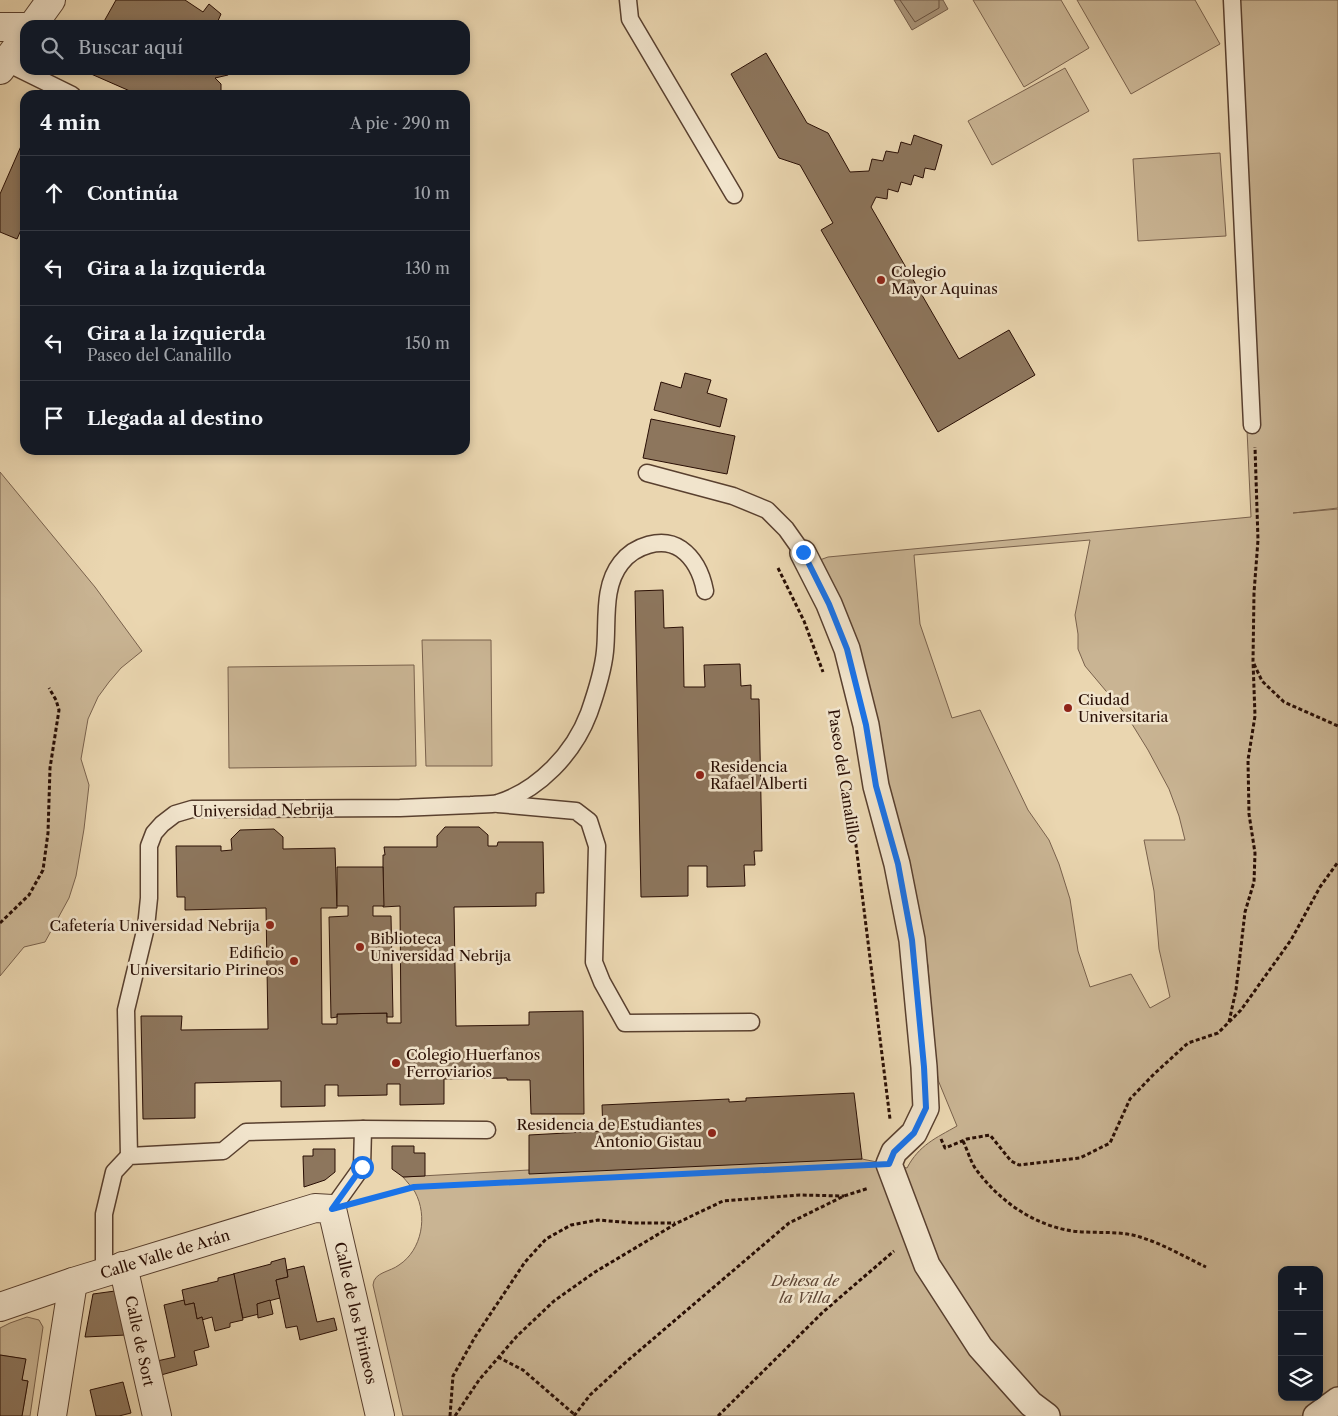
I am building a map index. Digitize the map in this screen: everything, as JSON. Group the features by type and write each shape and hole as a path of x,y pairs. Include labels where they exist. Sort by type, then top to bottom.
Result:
{"street":[{"path":"37,20 51,0"},
{"path":"0,27 20,27"},
{"path":"3,66 20,43"},
{"name":"Paseo del Canalillo","path":"803,552 829,604 847,649 866,725 876,786 898,864 912,940 926,1108 914,1133 892,1165"},
{"path":"892,1165 927,1264 980,1347 1031,1404 1046,1416"},
{"name":"Calle Valle de Arán","path":"0,1307 73,1282 315,1208 332,1209"},
{"name":"Calle de los Pirineos","path":"332,1209 380,1416"},
{"name":"Calle de Sort","path":"114,1270 157,1416"},
{"path":"52,1416 73,1282"},
{"path":"1316,1416 1338,1400"}],"lane":[{"path":"628,0 630,19 734,195"},
{"path":"1232,0 1252,425"},
{"path":"3,66 20,73"},
{"path":"24,75 60,90"},
{"path":"647,474 733,496 767,510 786,529 803,552"},
{"name":"Universidad Nebrija","path":"496,804 514,797 546,775 560,760 585,722 602,673 610,582 620,563 633,551 645,545 672,545 682,550 693,562 702,576 705,591"},
{"name":"Universidad Nebrija","path":"129,1156 126,1010 146,927 149,898 149,846 154,833 162,824 175,814 192,809 433,807 496,804 576,811 588,821 597,846 594,962 602,982 625,1022 750,1022"},
{"path":"332,1209 362,1167 363,1129"},
{"path":"114,1270 104,1214 114,1172 129,1156 223,1151 246,1132 363,1129 487,1130"}],"path":[{"path":"1229,1022 1236,990 1245,912 1254,882 1255,854 1249,814 1248,760 1255,716 1253,661 1254,593 1258,540 1255,446"},
{"path":"803,552 792,549 782,551 776,563 804,621 823,674"},
{"path":"1253,661 1262,681 1284,702 1338,726"},
{"path":"0,923 29,895 43,870 48,833 50,768 59,710 49,688"},
{"name":"Paseo del Canalillo","path":"850,799 892,1165"},
{"path":"1206,1267 1140,1237 1114,1232 1072,1231 1035,1220 1005,1200 977,1171 963,1141 990,1135 1011,1161 1019,1165 1080,1158 1110,1143 1130,1099 1154,1074 1188,1043 1218,1033 1241,1010 1290,940 1320,887 1338,862"},
{"path":"498,1357 523,1370 575,1416 590,1395 626,1362 789,1223 844,1196 892,1165"},
{"path":"332,1209 414,1187 892,1165"},
{"path":"455,1416 479,1380 498,1357 517,1336 554,1302 596,1272 677,1223 723,1201 800,1195 844,1196"},
{"path":"450,1416 453,1376 475,1337 525,1262 546,1239 571,1225 598,1220 633,1223 677,1223"},
{"path":"718,1416 823,1312 915,1234"}],"green space":[{"path":"973,0 1061,0 1089,48 1024,87"},
{"path":"1077,0 1195,0 1220,44 1131,94"},
{"name":"Dehesa de la Villa","path":"1239,0 1338,0 1338,508 1293,513 1338,509 1338,1416 403,1416 373,1285 376,1277 407,1259 418,1242 422,1222 419,1201 414,1190 403,1177 529,1170 862,1159 907,1168 917,1153 935,1138 957,1126 938,1080 928,966 915,895 817,561 828,557 1251,517 1247,430 1259,429 1244,73","holes":["1090,540 1075,615 1078,649 1085,666 1127,716 1148,750 1169,789 1185,840 1144,840 1154,891 1159,949 1170,997 1150,1008 1131,974 1090,987 1078,951 1070,899 1049,840 1028,810 980,710 952,718 920,624 914,555"]},
{"path":"1065,68 1089,111 992,165 968,121"},
{"path":"1220,153 1226,236 1138,241 1133,159"},
{"path":"0,472 95,587 142,651 121,668 109,682 98,697 88,719 81,759 89,785 76,876 69,898 45,942 24,947 0,976"},
{"path":"422,640 491,640 492,766 426,766"},
{"path":"414,665 416,766 229,768 228,667"},
{"path":"27,1317 39,1320 43,1327 30,1416 22,1416 28,1381 22,1380 25,1359 0,1355 0,1328"}],"water":[{"path":"894,0 943,0 948,9 912,30"}],"building":[{"path":"116,0 185,0 203,12 209,4 221,14 218,20 105,20"},
{"name":"Colegio Mayor Aquinas","path":"766,53 807,123 828,133 850,172 869,171 872,159 883,161 886,151 898,153 901,142 911,145 914,135 942,145 935,170 925,168 923,178 914,175 911,185 901,182 898,192 888,189 887,199 876,197 871,207 959,359 1009,330 1035,375 938,432 821,230 833,223 800,165 779,158 731,74"},
{"path":"93,75 228,75 215,78 221,84 221,90 128,90"},
{"path":"20,148 20,232 17,239 0,232 0,194"},
{"path":"685,373 711,380 707,393 727,399 720,427 654,410 661,382 681,388"},
{"path":"651,419 735,436 727,474 643,458"},
{"name":"Residencia Rafael Alberti","path":"663,590 664,628 683,627 684,687 705,687 704,665 740,664 741,686 751,685 751,699 759,699 762,851 754,851 755,865 744,865 745,886 707,887 707,866 688,866 688,896 641,897 635,591"},
{"name":"Edificio Universitario Pirineos","path":"445,827 479,827 488,835 488,846 497,846 498,842 543,842 544,893 536,893 536,906 454,907 456,1026 529,1025 529,1012 583,1011 584,1114 531,1114 530,1080 507,1080 507,1078 444,1079 444,1104 400,1105 400,1084 387,1084 387,1095 338,1096 338,1085 325,1085 325,1106 281,1107 281,1081 195,1083 195,1118 143,1119 141,1016 182,1016 181,1030 268,1029 266,908 185,910 185,897 177,897 176,846 221,846 221,851 232,850 231,839 240,830 274,829 283,837 283,849 335,848 337,908 321,908 322,1024 337,1024 337,1014 387,1013 387,1023 401,1023 400,906 383,907 384,847 437,847 437,836"},
{"path":"337,867 383,867 384,906 373,906 373,916 391,916 393,1017 387,1017 387,1013 337,1014 337,1017 331,1018 329,917 348,916 348,906 337,906"},
{"name":"Residencia de Estudiantes Antonio Gistau","path":"854,1093 862,1159 529,1174 529,1135 603,1131 602,1105 729,1099 729,1102 746,1101 746,1098"},
{"path":"392,1146 414,1146 414,1153 425,1153 425,1176 403,1177 392,1169"},
{"path":"313,1149 335,1149 335,1172 325,1180 304,1187 303,1156 313,1156"},
{"path":"285,1258 288,1277 276,1280 280,1298 257,1304 259,1314 243,1318 233,1274 271,1264 271,1262"},
{"path":"304,1266 317,1322 334,1318 337,1330 300,1340 297,1326 286,1328 276,1280 288,1277 287,1270"},
{"path":"234,1274 243,1320 230,1323 230,1327 215,1331 212,1317 202,1320 202,1317 197,1319 194,1303 185,1305 182,1290 218,1281 218,1278"},
{"path":"115,1291 126,1335 85,1337 93,1294"},
{"path":"184,1300 185,1305 194,1303 197,1319 202,1317 209,1347 194,1351 197,1365 161,1375 157,1361 175,1357 164,1305"},
{"path":"270,1300 273,1314 258,1318 257,1304"},
{"path":"0,1355 26,1359 22,1380 28,1381 22,1416 0,1416"},
{"path":"123,1382 131,1413 119,1416 96,1416 90,1390"}],"place":[{"name":"Colegio Mayor Aquinas","path":"881,280"},
{"name":"Ciudad Universitaria","path":"1068,708"},
{"name":"Residencia Rafael Alberti","path":"700,775"},
{"name":"Cafetería Universidad Nebrija","path":"270,925"},
{"name":"Biblioteca Universidad Nebrija","path":"360,947"},
{"name":"Edificio Universitario Pirineos","path":"294,961"},
{"name":"Colegio Huerfanos Ferroviarios","path":"396,1063"},
{"name":"Residencia de Estudiantes Antonio Gistau","path":"712,1133"}],"route":[{"path":"362,1167 332,1209 414,1187 889,1164 894,1152 914,1133 926,1108 924,1067 912,940 898,864 876,786 866,725 847,649 829,604 803,552"}]}
